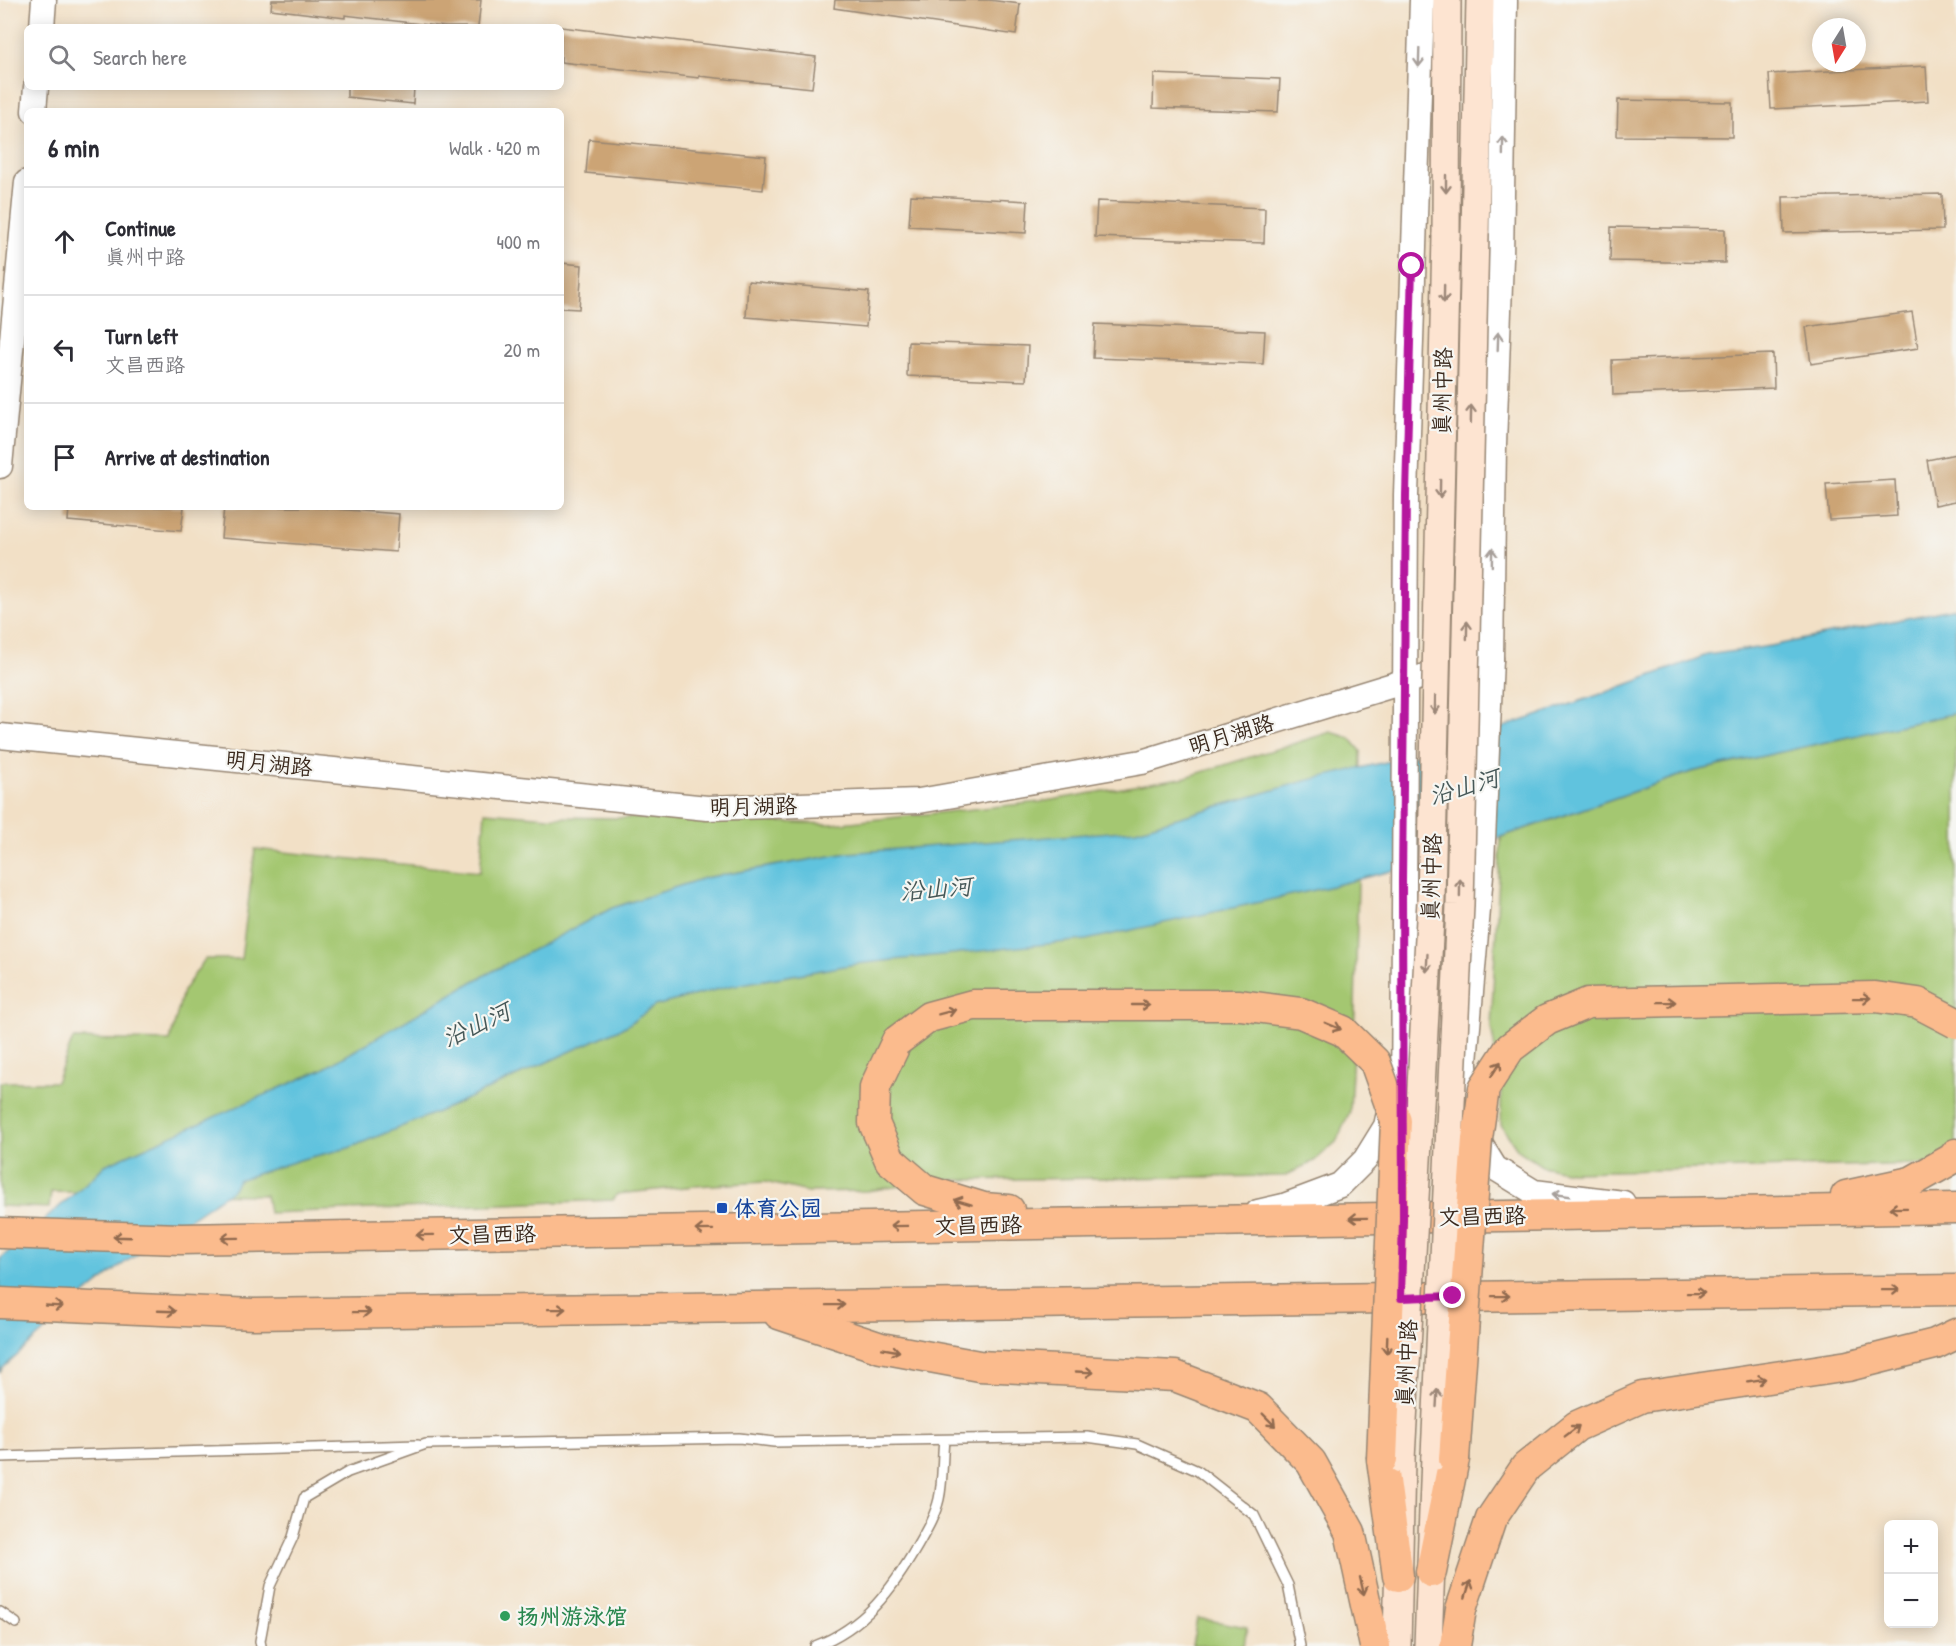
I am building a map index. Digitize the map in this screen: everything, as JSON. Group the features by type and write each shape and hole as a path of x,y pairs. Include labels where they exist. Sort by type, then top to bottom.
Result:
{"main road":[{"name":"真州中路","path":"1391,1459 1431,900 1446,236 1448,0"},
{"name":"真州中路","path":"1444,1458 1460,905 1480,0"},
{"path":"1428,1646 1431,1572 1478,1128 1484,1088 1510,1048 1547,1020 1588,1004 1875,997 1918,1003 1956,1023"},
{"path":"1146,1222 984,1208 925,1191 890,1160 874,1123 875,1087 897,1041 929,1017 973,1005 1240,1005 1301,1013 1343,1031 1375,1062 1396,1121 1391,1459 1398,1576 1397,1646"},
{"path":"1775,1210 1911,1182 1952,1159 1956,1154"},
{"name":"文昌西路","path":"0,1233 181,1239 1956,1208"},
{"path":"0,1303 254,1314 1956,1290"},
{"path":"756,1306 881,1348 979,1366 1175,1376 1258,1408 1311,1462 1350,1532 1375,1646"},
{"path":"1455,1646 1461,1609 1491,1519 1526,1467 1577,1426 1642,1397 1848,1366 1935,1344 1956,1334"}],"street":[{"path":"42,24 44,0"},
{"name":"真州中路","path":"1401,1298 1406,495 1422,0"},
{"path":"1453,1296 1459,1217 1465,1066 1482,863 1491,659 1505,0"},
{"path":"34,108 36,90"},
{"path":"0,466 24,214"},
{"name":"明月湖路","path":"0,736 707,808 919,801 1142,762 1406,681 1491,659"},
{"path":"1218,1221 1284,1206 1340,1185 1365,1160 1386,1126 1402,1058"},
{"path":"1465,1066 1472,1131 1495,1168 1534,1192 1703,1212"}],"lane":[{"path":"0,1457 426,1444 739,1438 774,1442 1087,1437 1137,1444 1197,1471 1254,1515 1288,1585 1300,1646"},
{"path":"815,1646 833,1639 868,1614 897,1581 929,1525 939,1499 944,1440"},
{"path":"261,1646 270,1586 293,1538 304,1498 348,1472 426,1444"},
{"path":"0,1611 16,1623"}],"green space":[{"path":"1956,713 1956,1171 1931,1164 1570,1172 1542,1166 1518,1150 1501,1125 1501,1084 1491,1027 1501,837 1691,772"},
{"path":"1331,732 1350,738 1361,751 1355,1010 1350,1111 1336,1142 1314,1161 1285,1176 941,1180 867,1191 808,1192 765,1182 617,1194 613,1200 269,1213 266,1195 51,1192 49,1208 0,1206 0,1082 56,1082 73,1039 170,1041 183,991 205,959 241,959 255,849 480,872 485,812 549,817 832,824 1040,802 1186,777"},
{"path":"1197,1618 1247,1627 1244,1646 1192,1646"}],"water":[{"name":"沿山河","path":"1956,608 1956,713 1691,772 1427,862 1324,888 1086,940 856,964 730,986 655,1006 626,1026 445,1109 349,1148 303,1159 238,1180 232,1190 123,1264 89,1291 0,1373 0,1259 105,1165 323,1069 474,981 612,908 704,878 848,853 1136,830 1305,781 1433,751 1607,692 1707,655 1771,646"}],"building":[{"path":"272,0 481,0 478,24 421,24 271,9"},
{"path":"835,0 989,0 1020,4 1016,35 834,8"},
{"path":"564,27 816,57 812,88 699,76 699,78 564,62"},
{"path":"1926,66 1928,101 1771,109 1769,74 1866,72 1866,69"},
{"path":"1154,74 1280,79 1278,112 1153,108"},
{"path":"347,90 414,90 413,104 347,97"},
{"path":"1618,100 1732,102 1732,137 1617,136"},
{"path":"589,139 766,156 763,190 586,173"},
{"path":"1942,194 1943,230 1784,233 1783,197"},
{"path":"911,195 1028,201 1026,233 909,226"},
{"path":"1097,201 1265,208 1264,243 1095,237"},
{"path":"1611,227 1725,229 1725,263 1610,261"},
{"path":"564,263 582,265 579,309 564,308"},
{"path":"748,281 869,292 866,327 746,317"},
{"path":"1912,312 1918,348 1811,364 1806,327"},
{"path":"1095,324 1265,331 1263,364 1093,358"},
{"path":"908,342 1028,346 1026,381 907,376"},
{"path":"1773,354 1774,388 1613,395 1612,360"},
{"path":"1956,454 1956,501 1935,505 1927,460"},
{"path":"1895,480 1897,516 1829,520 1826,484"},
{"path":"69,510 184,510 181,531 68,521"},
{"path":"224,510 348,510 399,514 396,552 221,538"}],"place":[{"name":"体育公园","path":"722,1208"},
{"name":"扬州游泳馆","path":"505,1616"}],"route":[{"path":"1412,266 1406,495 1401,1298 1453,1296"}]}
